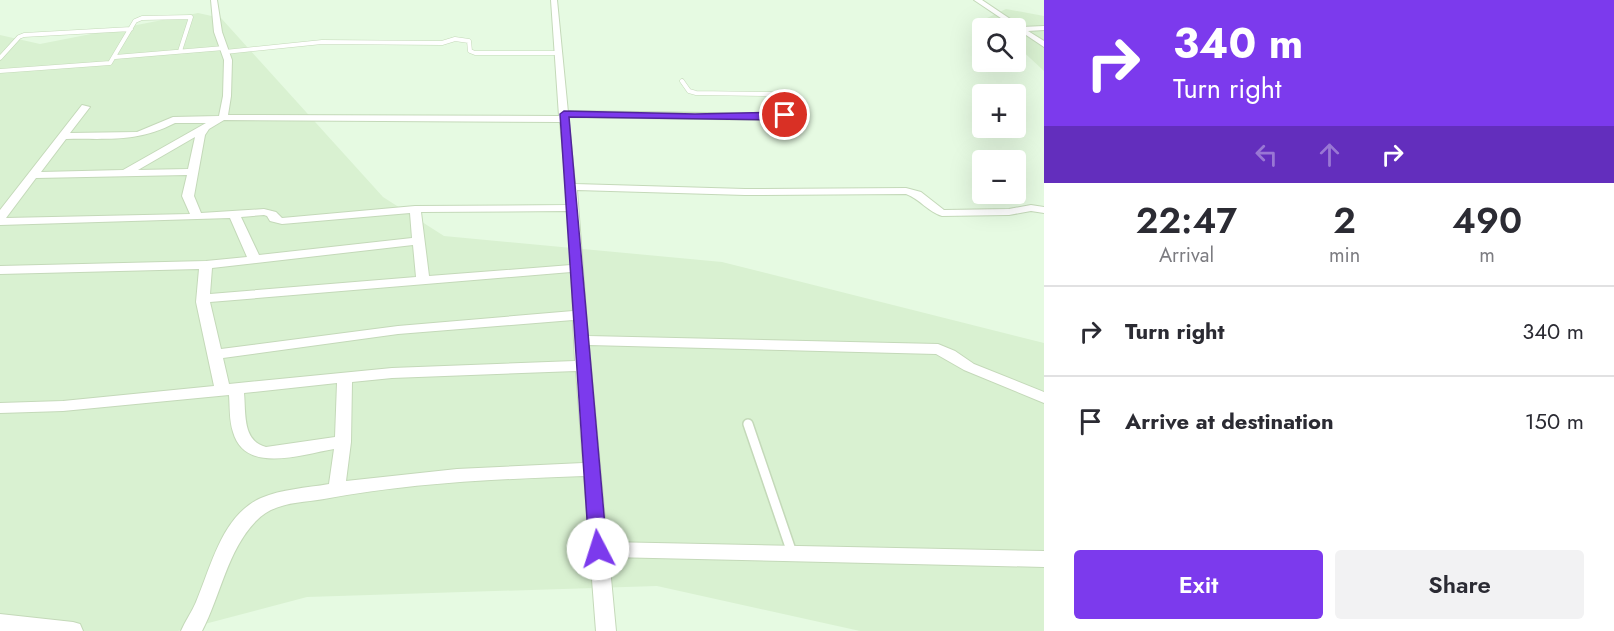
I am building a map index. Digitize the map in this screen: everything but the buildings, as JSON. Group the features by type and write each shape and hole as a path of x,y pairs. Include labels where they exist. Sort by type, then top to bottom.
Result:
{"street":[{"path":"126,172 221,118 228,74 216,21 214,0"},
{"path":"555,0 578,268 591,469 606,631"},
{"path":"978,0 1005,18"},
{"path":"1026,28 1044,28"},
{"path":"1026,32 1044,45"},
{"path":"0,220 85,107"},
{"path":"64,136 137,135 152,131 173,120 221,118 565,117"},
{"path":"197,217 188,196 200,135 206,127"},
{"path":"35,175 191,172"},
{"path":"570,187 745,192 906,191 918,193 934,209 942,213 1009,212 1030,208 1044,210"},
{"path":"0,220 197,217 268,212 274,219 282,220 415,209 573,208"},
{"path":"415,209 423,282"},
{"path":"234,214 255,260"},
{"path":"0,270 206,265 418,241"},
{"path":"206,265 204,298 215,354 230,391 241,436 249,449 266,453 343,442"},
{"path":"204,298 578,268"},
{"path":"215,354 461,322 581,315"},
{"path":"583,340 938,349 969,367 1044,398"},
{"path":"0,408 63,406 392,373 583,366"},
{"path":"337,489 343,442 345,378"},
{"path":"191,631 201,616 214,575 236,532 250,514 270,502 402,478 591,469"},
{"path":"598,549 1044,559"},
{"path":"0,623 73,631"}],"lane":[{"path":"0,71 112,62 135,21 139,19 190,17 180,51"},
{"path":"2,54 24,35 130,29"},
{"path":"115,57 322,42 442,43 464,39 469,41 470,51 475,53 559,53"},
{"path":"565,117 780,117 785,115 771,94 696,93 689,91 681,81"},
{"path":"748,424 792,553"}],"shaded area":[{"path":"1006,9 1044,16 1044,71 1026,54 1026,18 987,18"},
{"path":"198,13 221,18 383,197 444,236 722,262 1044,343 1044,631 860,631 657,586 307,597 178,631 0,631 0,35 40,44"}],"route":[{"path":"598,549 583,366 573,202 568,178 564,114 695,117 780,117 785,115"}]}
